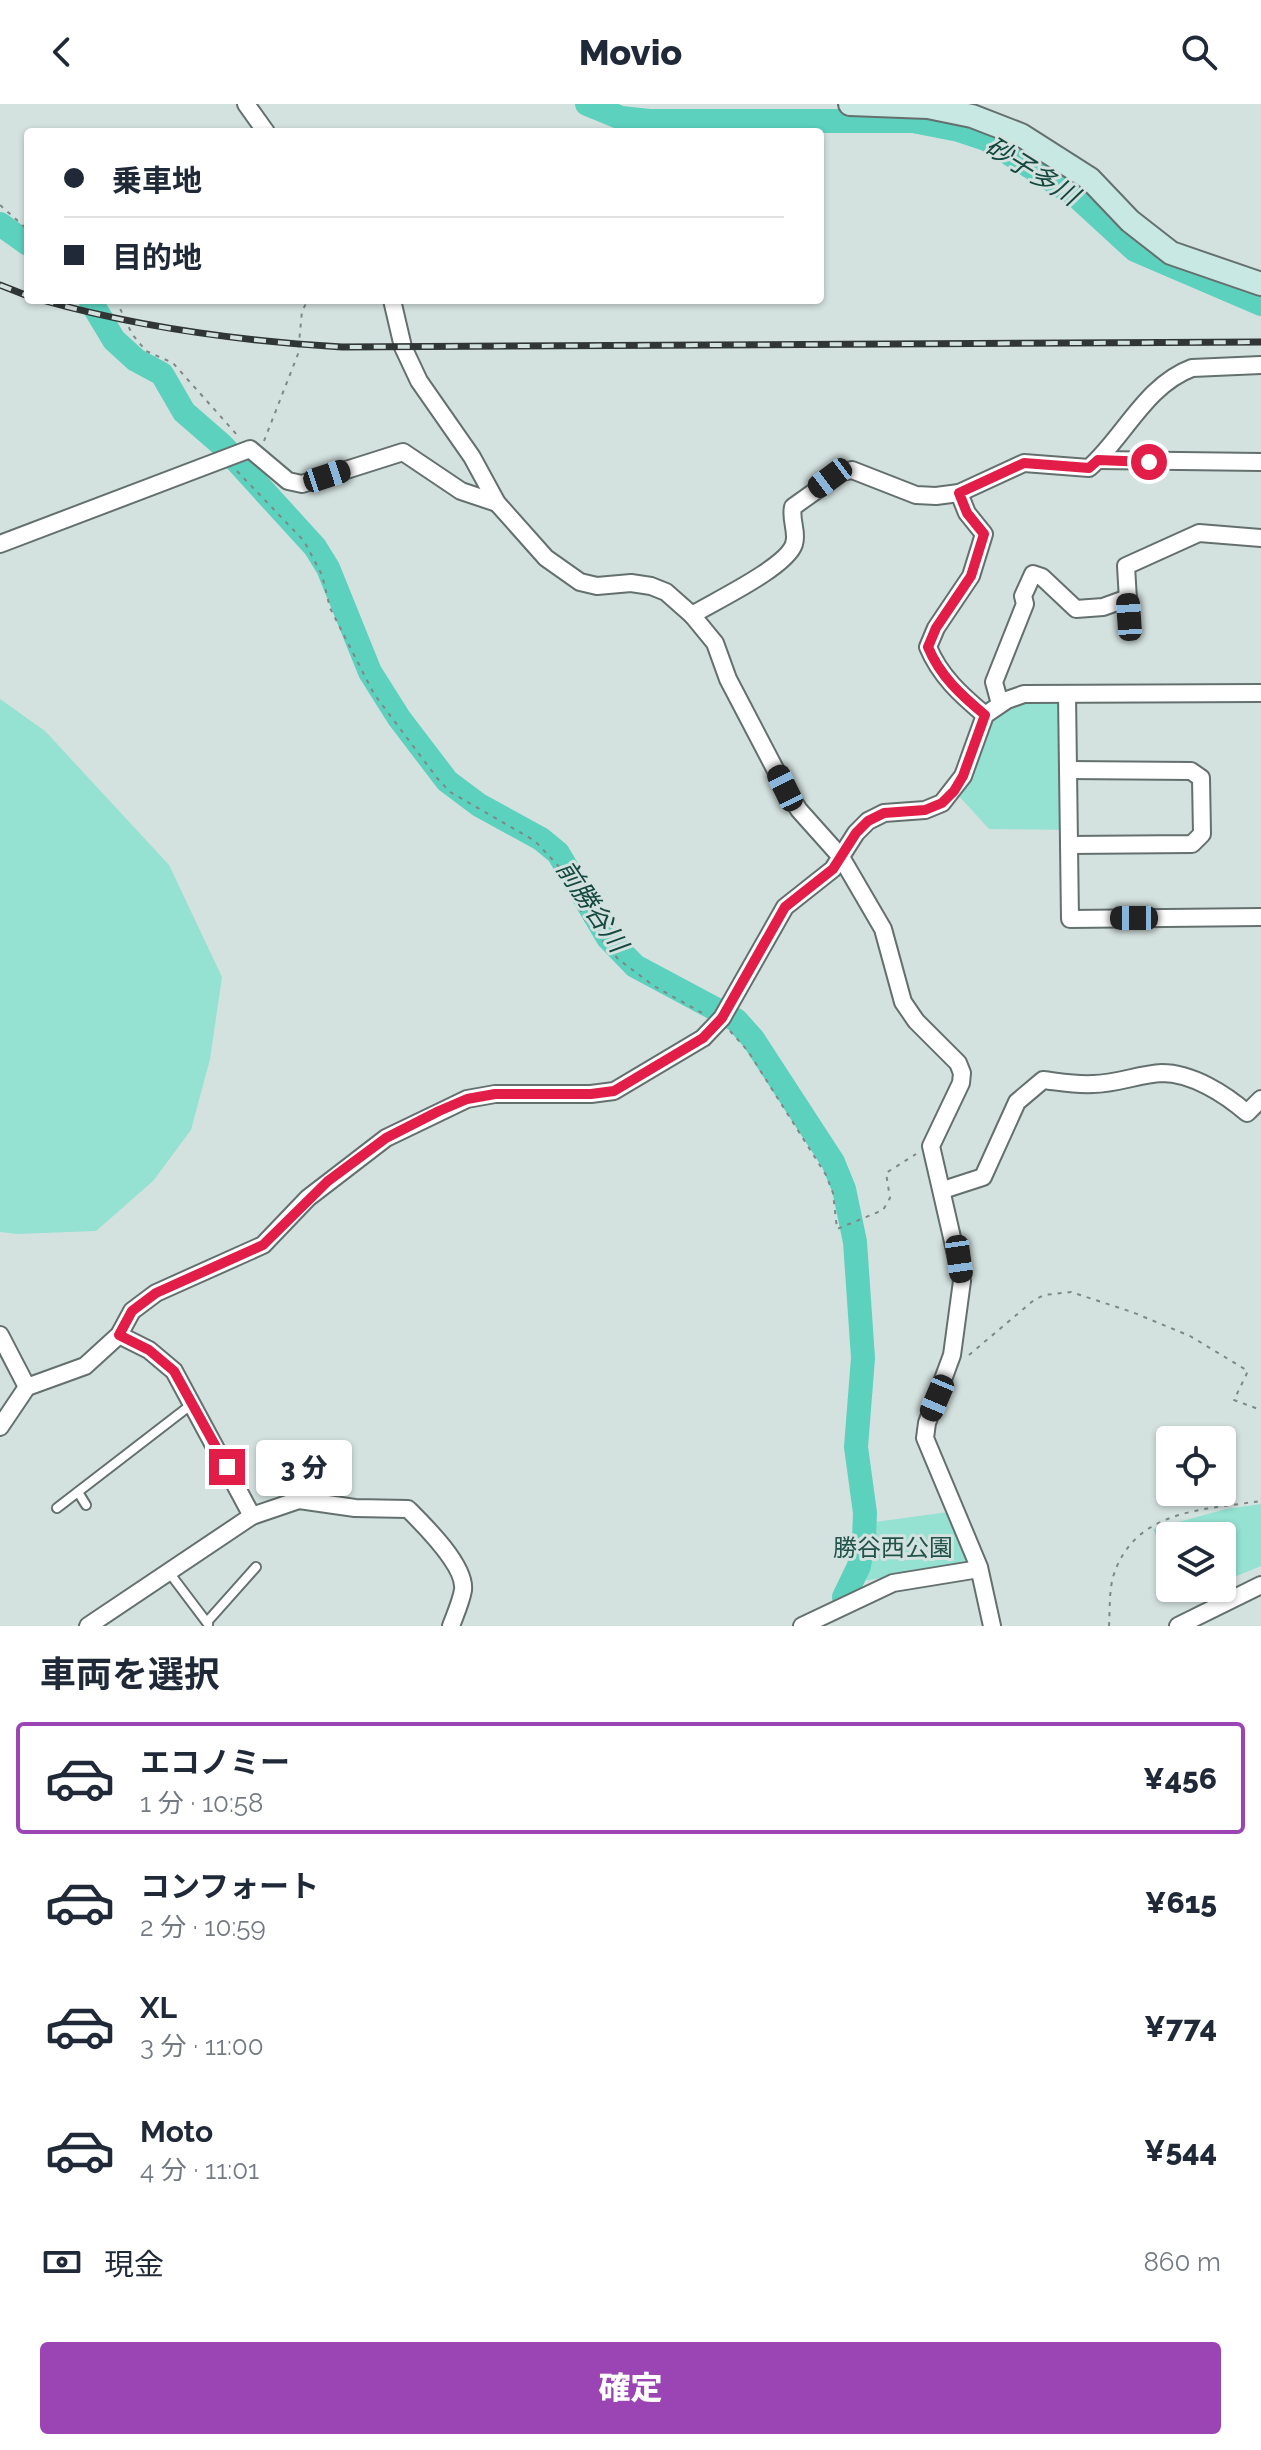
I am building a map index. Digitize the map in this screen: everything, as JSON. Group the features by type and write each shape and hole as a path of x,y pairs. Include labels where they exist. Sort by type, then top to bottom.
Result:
{"street":[{"path":"246,104 263,128"},
{"path":"850,104 928,107 972,116 1021,135 1090,179 1140,230 1171,253 1261,284"},
{"path":"393,304 403,347 419,381 472,457 497,503 546,558 580,582 597,586 631,583 666,592 692,615 715,643 728,679 785,788 799,810 841,857 883,929 903,1002 916,1021 958,1063 962,1073 961,1083 931,1146 962,1281 950,1364 927,1423 925,1438 979,1569 992,1626"},
{"path":"692,615 744,587 790,554 796,539 791,516 793,507 842,472 852,470 916,495 959,493 1024,463 1089,468 1151,398 1182,372 1192,368 1261,365"},
{"path":"0,544 254,451 288,481 302,484 403,452 461,491 497,503"},
{"path":"1098,460 1261,462"},
{"path":"959,493 967,513 984,534 971,576 936,628 928,647 934,662 954,689 985,715"},
{"path":"1129,617 1126,566 1199,533 1261,538"},
{"path":"1000,704 994,682 1025,604 1023,596 1033,574 1042,577 1076,609 1103,607 1128,598"},
{"path":"0,1427 27,1387 85,1366 119,1335 132,1311 156,1293 263,1245 308,1198 386,1138 467,1099 495,1094 591,1094 614,1091 703,1038 732,1002 785,907 833,869 856,833 868,821 884,813 925,810 948,797 963,776 985,715 1000,704 1024,694 1261,693"},
{"path":"1067,694 1070,919 1261,917"},
{"path":"1068,770 1191,771 1201,778 1202,834 1192,844 1069,845"},
{"path":"943,1190 983,1177 1017,1102 1034,1084 1043,1080 1096,1085 1160,1073 1176,1074 1191,1078 1232,1100 1247,1113 1261,1099"},
{"path":"0,1335 27,1387"},
{"path":"119,1335 149,1350 174,1371 252,1516"},
{"path":"88,1626 252,1516 299,1500 355,1508 408,1509 433,1533 460,1574 463,1588 451,1626"},
{"path":"802,1626 893,1583 979,1569"},
{"path":"1178,1626 1261,1585"}],"lane":[{"path":"57,1508 192,1404"},
{"path":"78,1492 86,1505"},
{"path":"168,1571 208,1624 252,1579 256,1567"}],"path":[{"path":"0,205 24,226"},
{"path":"118,304 132,334 146,351 173,363 254,451 298,354 302,311 306,304"},
{"path":"227,459 304,541 322,575 330,608 374,694 437,778 450,792 535,841 563,871 585,920 618,959 654,986 718,1020 748,1051 826,1175 833,1193 837,1229 883,1210 890,1198 886,1173 931,1146"},
{"path":"950,1364 978,1350 1001,1325 1034,1300 1044,1295 1071,1292 1190,1336 1248,1371 1234,1400 1261,1410"},
{"path":"1109,1626 1112,1579 1139,1533 1154,1522 1218,1505 1261,1501"}],"green space":[{"path":"0,699 45,731 169,865 222,977 210,1059 191,1130 153,1181 96,1231 0,1232"},
{"path":"1075,699 1066,830 989,829 957,794 981,726 1009,701"},
{"path":"1261,1504 1261,1566 1236,1576 1236,1522 1179,1522 1226,1509"},
{"name":"勝谷西公園","path":"948,1512 967,1565 862,1581 868,1523"}],"waterway":[{"name":"砂子多川","path":"587,104 621,118 649,121 913,121 959,130 986,139 1075,195 1135,250 1261,304"},
{"name":"前勝谷川","path":"0,224 24,241"},
{"name":"前勝谷川","path":"92,304 114,340 136,360 162,374 184,412 222,445 315,547 328,568 370,672 399,718 447,781 479,805 541,839 558,853 608,938 635,966 736,1020 753,1039 833,1162 844,1189 855,1242 863,1358 856,1447 865,1513 864,1537 859,1566 844,1597"}],"railway":[{"path":"0,285 24,294"},
{"path":"57,304 191,332 342,347 1261,342"}],"route":[{"path":"227,1467 174,1371 149,1350 119,1335 132,1311 156,1293 263,1245 328,1181 386,1138 439,1111 467,1099 495,1094 591,1094 614,1091 703,1038 719,1023 785,907 833,869 856,833 868,821 884,813 925,810 942,803 963,776 978,727 985,715 954,689 934,662 928,647 936,628 971,576 984,534 967,513 959,493 1003,471 1034,461 1089,468 1098,460 1149,462"}]}
